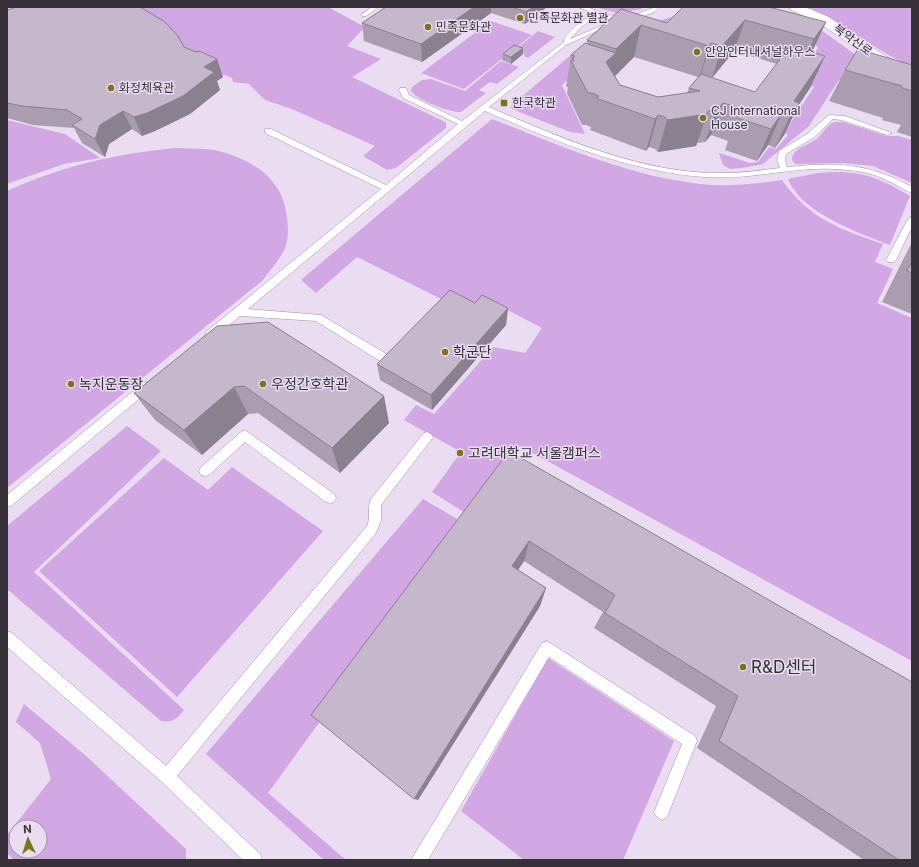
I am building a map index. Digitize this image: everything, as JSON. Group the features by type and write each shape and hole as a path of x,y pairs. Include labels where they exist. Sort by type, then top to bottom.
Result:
{"street":[{"name":"북악산로","path":"795,7 824,20 874,56 891,65 912,73"}],"lane":[{"path":"364,15 376,7"},
{"path":"581,7 618,18"},
{"path":"564,44 572,32 590,19 600,17 618,18 647,13 658,7"},
{"path":"201,342 463,124 564,44 598,30 618,18"},
{"path":"403,90 406,96 463,124"},
{"path":"485,108 580,146 634,162 681,173 723,176 830,167 858,168 885,177 912,190"},
{"path":"784,170 781,160 782,153 810,136 832,117 842,118 888,134"},
{"path":"268,131 387,188"},
{"path":"891,260 912,219"},
{"path":"237,312 318,318 384,358"},
{"path":"7,502 152,382"},
{"path":"205,471 245,435 330,498"},
{"path":"167,777 372,529 375,521 375,503 427,437"},
{"path":"7,638 167,777 254,860"},
{"path":"419,860 546,648 690,741 662,812"}],"shaded area":[{"path":"115,7 328,7 365,27 347,46 381,59 352,77 445,122 446,128 396,168 387,170 363,156 375,146 292,109 265,100 249,84 233,82 232,78 193,63"},
{"path":"595,7 637,7 643,9 616,13"},
{"path":"807,7 912,7 912,66 884,53 834,20"},
{"path":"686,9 814,25 863,60 842,80 839,80 809,126 763,164 742,168 730,169 723,165 719,153 750,163 758,162 769,147 776,149 788,135 784,133 814,87 795,81 818,48 812,40 613,39 562,85 585,134 570,132 512,109 511,106 579,48 671,17"},
{"path":"491,21 532,35 464,89 421,73"},
{"path":"538,31 555,37 528,58 524,56 524,53 515,50"},
{"path":"501,61 519,67 497,84 490,82 479,90 486,93 461,112 456,112 434,105 414,95 411,91 412,87 422,80 431,79 465,91"},
{"path":"492,119 568,149 620,167 673,180 700,184 731,185 782,180 803,204 826,221 883,244 875,262 893,269 877,303 912,318 912,661 520,446 470,516 432,492 461,452 404,420 416,405 434,414 493,347 525,353 542,328 488,300 475,312 453,305 357,257 316,293 302,281 302,279"},
{"path":"7,120 65,134 100,158 64,164 7,184"},
{"path":"834,122 843,122 887,136 898,136 912,140 912,183 873,166 843,163 795,164 792,160 794,153 815,140 828,126"},
{"name":"녹지운동장","path":"177,148 210,149 226,153 250,163 270,178 283,199 286,212 288,233 284,250 262,281 7,488 7,191 48,174 90,162 134,153"},
{"path":"835,172 866,175 883,181 910,196 890,245 848,228 818,212 805,202 795,191 788,179 818,173"},
{"path":"127,426 161,451 34,572 184,710 177,718 171,721 161,721 7,589 7,526"},
{"path":"164,458 208,490 232,467 323,531 177,697 39,571"},
{"path":"423,499 464,523 268,793 346,860 324,860 206,754"},
{"path":"548,658 674,741 623,860 524,860 461,811"},
{"path":"24,704 85,755 186,849 186,860 14,860 13,859 48,859 48,819 20,819 51,779 40,743 16,722"},
{"path":"8,834 8,854 7,853"}],"building":[{"name":"화정체육관","path":"17,7 140,7 165,22 178,36 184,47 196,52 199,51 217,59 204,67 214,72 183,96 147,113 134,117 123,111 100,125 95,139 72,125 82,119 67,110 22,106 7,103 7,10"},
{"path":"386,7 474,7 421,44 362,23"},
{"path":"512,7 533,7 526,12"},
{"path":"683,7 769,7 826,22 814,39 745,20 722,46 711,43 709,46 641,25 616,49 587,40 621,9 667,23"},
{"path":"585,43 616,53 606,62 620,85 658,97 700,91 689,88 701,74 755,92 790,46 825,56 794,101 799,103 790,116 782,113 771,129 737,118 744,109 723,103 717,110 708,111 707,114 667,120 665,117 658,115 655,119 596,98 599,96 588,93 571,61 574,61 573,58 575,56 571,55"},
{"path":"514,45 523,48 511,57 503,54"},
{"path":"858,49 912,65 912,91 902,88 902,86 845,70"},
{"path":"912,262 912,273 907,271"},
{"name":"학군단","path":"450,290 475,303 482,295 508,308 431,395 377,364"},
{"path":"268,322 384,396 332,448 244,386 234,387 184,430 134,393 217,326"},
{"name":"R&D센터","path":"509,451 912,682 912,860 899,860 719,741 738,696 605,613 615,595 529,541 512,566 546,588 414,799 311,715"}],"place":[{"name":"민족문화관 별관","path":"520,18"},
{"name":"민족문화관","path":"428,27"},
{"name":"안암인터내셔널하우스","path":"697,52"},
{"name":"화정체육관","path":"111,88"},
{"name":"한국학관","path":"504,103"},
{"name":"CJ International House","path":"703,118"},
{"name":"학군단","path":"445,352"},
{"name":"녹지운동장","path":"71,384"},
{"name":"우정간호학관","path":"263,384"},
{"name":"고려대학교 서울캠퍼스","path":"460,453"},
{"name":"R&D센터","path":"743,667"}]}
